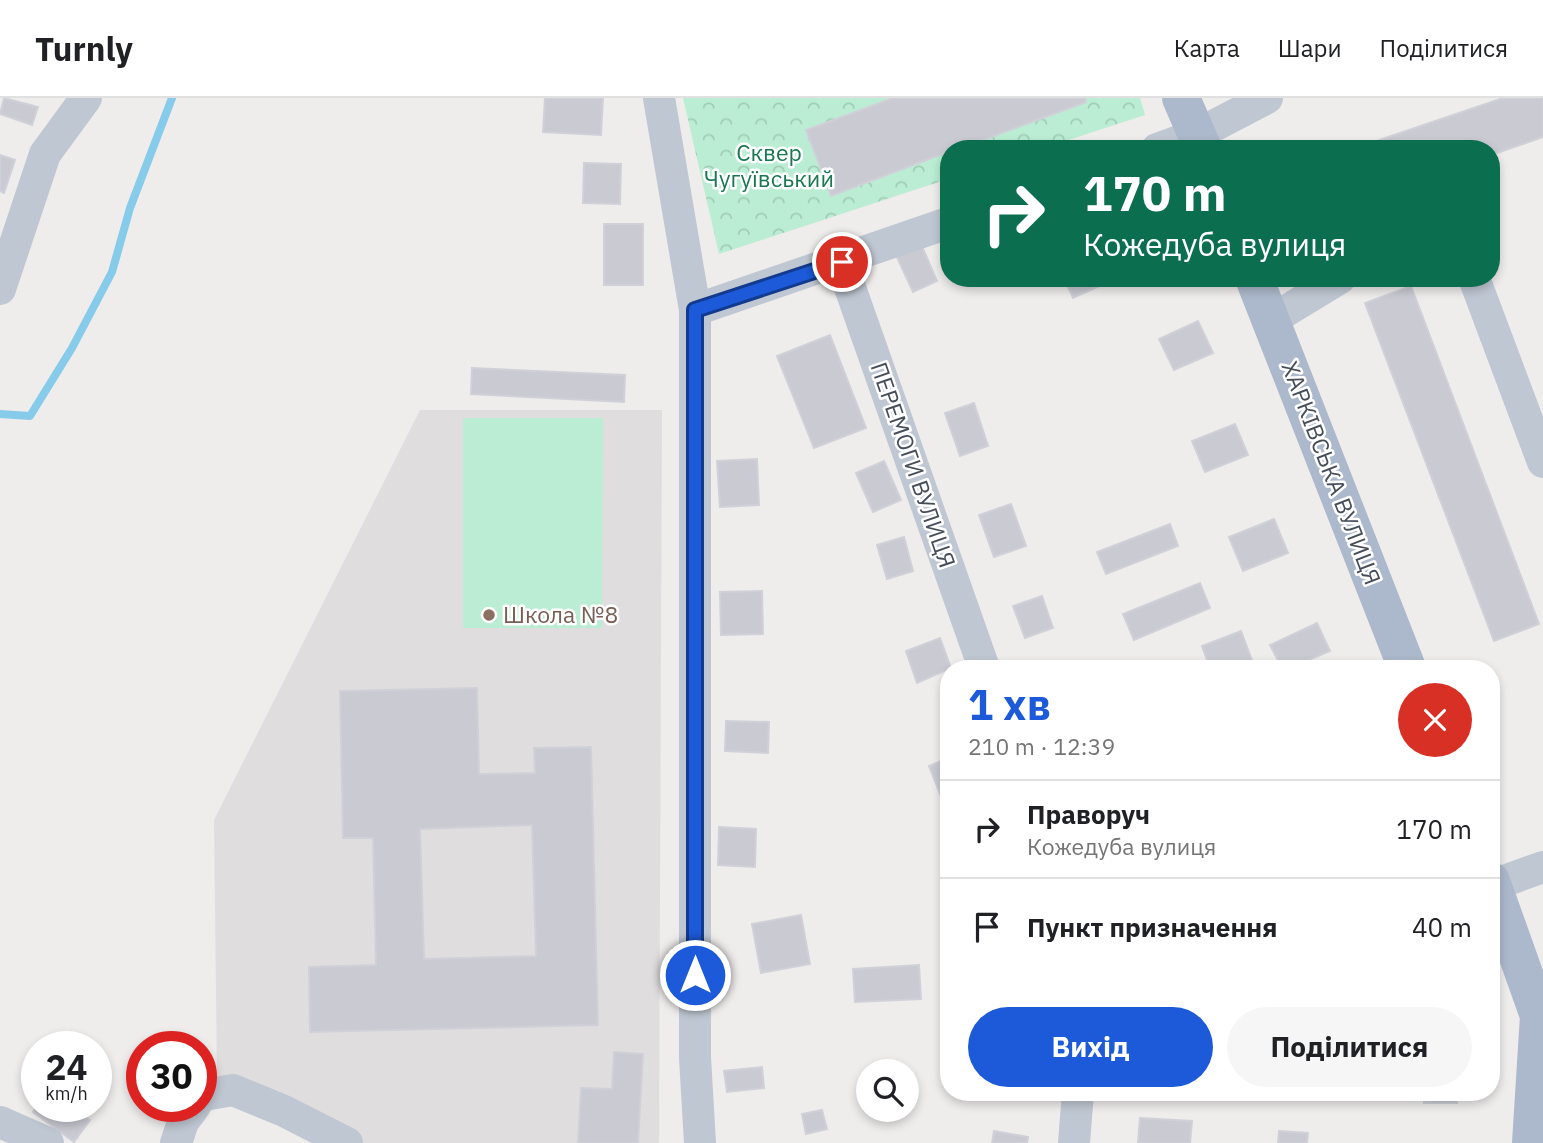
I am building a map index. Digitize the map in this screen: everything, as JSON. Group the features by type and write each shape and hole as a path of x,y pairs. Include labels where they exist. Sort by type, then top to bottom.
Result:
{"main road":[{"path":"1181,98 1201,140"},
{"name":"ХАРКІВСЬКА ВУЛИЦЯ","path":"1257,287 1405,660"},
{"path":"1500,905 1541,1016 1531,1143"}],"street":[{"path":"0,289 45,154 86,98"},
{"path":"659,98 695,310 695,1058 700,1143"},
{"path":"1203,140 1267,98"},
{"path":"695,310 842,262 940,226"},
{"name":"ПЕРЕМОГИ ВУЛИЦЯ","path":"842,262 981,660"},
{"path":"1270,320 1325,287"},
{"path":"1477,287 1543,462"},
{"path":"1500,880 1543,867"},
{"path":"217,1093 233,1090 285,1111 346,1143"},
{"path":"1074,1143 1077,1101"},
{"path":"0,1122 48,1143"},
{"path":"176,1143 183,1122"}],"shaded area":[{"name":"Школа №8","path":"420,410 662,410 659,1143 352,1143 217,1080 214,820"}],"green space":[{"name":"Сквер Чугуївський","path":"683,98 1140,98 1145,115 1069,140 940,140 940,182 719,254"},
{"path":"463,418 603,418 602,628 463,628"}],"building":[{"path":"4,98 38,107 32,125 0,114"},
{"path":"545,98 603,98 601,135 543,132"},
{"path":"893,98 1085,98 1086,102 983,140 940,140 940,155 831,196 806,130"},
{"path":"1503,98 1543,98 1543,137 1500,152 1500,140 1379,140"},
{"path":"0,155 15,160 4,193 0,191"},
{"path":"584,163 621,164 620,204 583,203"},
{"path":"604,224 643,224 643,285 604,285"},
{"path":"921,244 937,281 913,292 896,255"},
{"path":"1068,287 1097,287 1073,298"},
{"path":"1411,287 1539,624 1494,641 1365,303"},
{"path":"1198,321 1213,353 1174,370 1159,339"},
{"path":"830,335 866,428 814,448 777,356"},
{"path":"472,368 625,375 624,402 471,394"},
{"path":"974,403 988,446 960,456 945,413"},
{"path":"1235,424 1248,455 1205,472 1192,441"},
{"path":"757,459 759,505 720,507 717,461"},
{"path":"884,461 901,500 873,512 856,473"},
{"path":"1011,504 1026,546 994,557 979,515"},
{"path":"1274,519 1288,553 1243,571 1229,537"},
{"path":"1170,524 1178,546 1106,574 1097,552"},
{"path":"904,537 913,571 887,579 877,545"},
{"path":"1200,583 1210,608 1134,640 1123,614"},
{"path":"762,591 763,634 721,635 720,592"},
{"path":"1042,596 1053,628 1025,638 1013,606"},
{"path":"1317,623 1330,651 1309,660 1278,660 1270,645"},
{"path":"1241,631 1252,660 1207,660 1202,646"},
{"path":"940,638 948,660 940,660 940,673 917,683 906,651"},
{"path":"477,688 479,774 535,773 534,748 591,747 598,1025 310,1032 309,967 376,965 373,838 343,838 340,691","holes":["532,825 536,956 424,959 420,829"]},
{"path":"726,721 769,722 768,753 725,751"},
{"path":"940,761 940,794 929,766"},
{"path":"719,827 756,829 755,867 718,865"},
{"path":"801,915 810,964 761,973 752,924"},
{"path":"919,965 921,999 855,1002 853,969"},
{"path":"614,1052 643,1054 638,1143 578,1143 581,1088 612,1089"},
{"path":"762,1067 764,1088 727,1092 724,1071"},
{"path":"1424,1101 1457,1101 1457,1103"},
{"path":"822,1110 827,1129 806,1134 802,1114"},
{"path":"1140,1118 1192,1121 1190,1143 1138,1143"},
{"path":"47,1122 89,1122 74,1142"},
{"path":"994,1131 1028,1137 1027,1143 992,1143"},
{"path":"1279,1131 1308,1133 1307,1143 1278,1143"}],"waterway":[{"path":"0,414 30,416 72,348 112,272 130,208 172,98"}],"place":[{"name":"Школа №8","path":"489,615"}],"route":[{"path":"695,975 695,310 842,262"}]}
